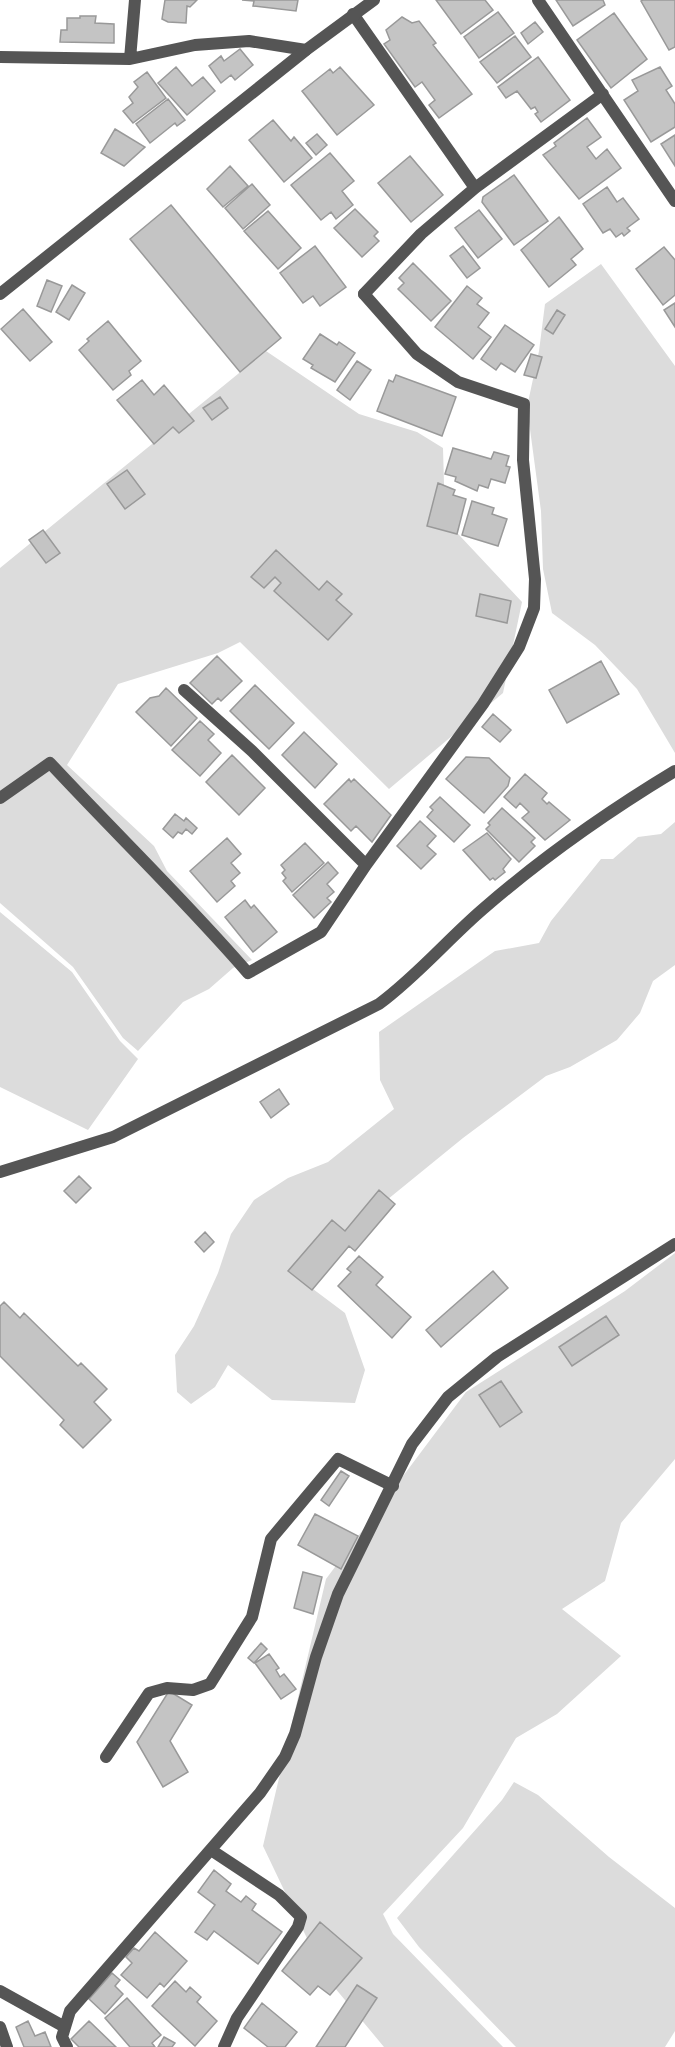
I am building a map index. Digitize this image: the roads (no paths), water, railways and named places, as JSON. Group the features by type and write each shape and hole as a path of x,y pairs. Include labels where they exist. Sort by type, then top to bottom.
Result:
{"street":[{"path":"130,59 135,0"},
{"path":"0,294 306,50 374,0"},
{"path":"538,0 675,201"},
{"path":"353,14 474,188"},
{"path":"0,57 130,59 195,45 249,41 306,50"},
{"path":"0,798 50,763 150,869 202,920 248,973 321,932 366,865 483,704 519,647 534,608 535,579 523,460 524,404 458,382 417,354 364,294 421,234 474,188 603,94"},
{"path":"184,690 252,751 366,865"},
{"path":"0,1172 113,1137 379,1004 406,984 482,910 569,839 675,771"},
{"path":"67,2047 62,2037 63,2026 70,2011 260,1793 285,1757 295,1734 316,1657 338,1594 412,1444 448,1397 497,1357 675,1244"},
{"path":"106,1757 149,1693 167,1688 193,1690 210,1684 252,1617 271,1539 338,1459 393,1486"},
{"path":"211,1850 279,1895 302,1917 298,1927 237,2018 224,2047"},
{"path":"0,1991 63,2026"},
{"path":"0,2027 7,2047"}]}
